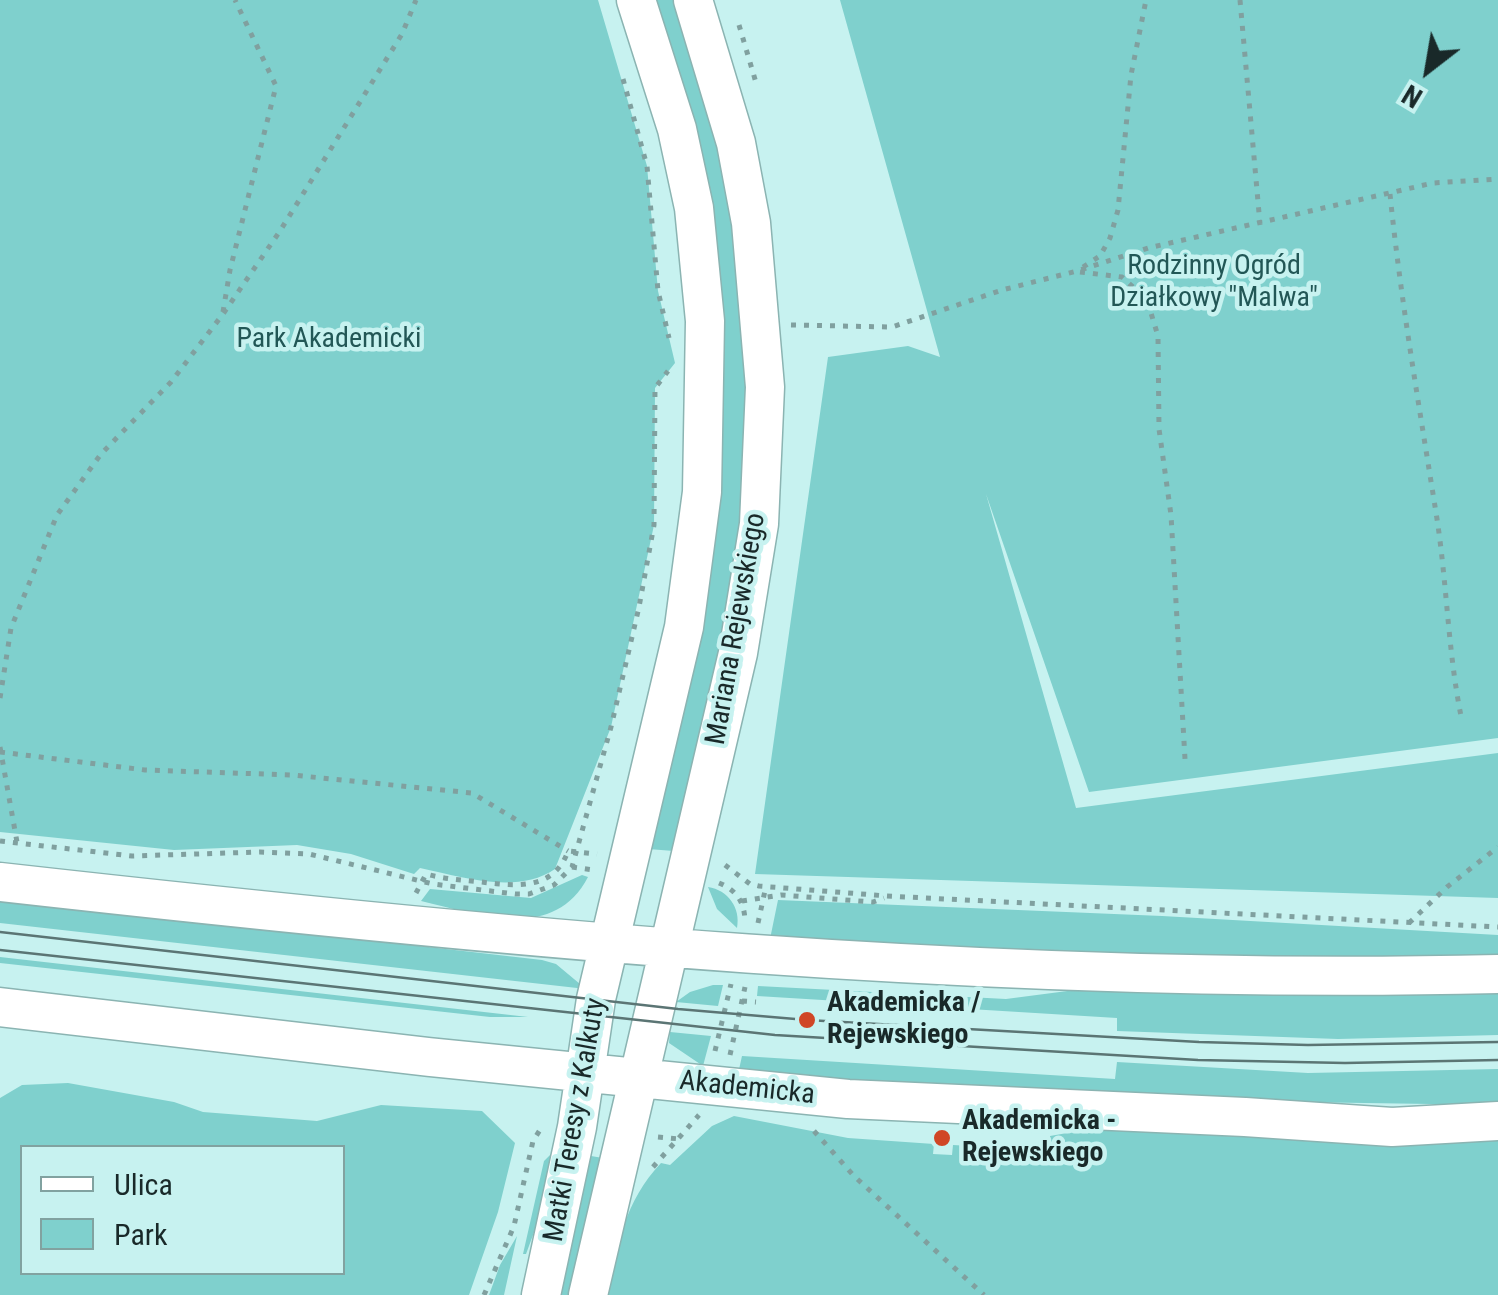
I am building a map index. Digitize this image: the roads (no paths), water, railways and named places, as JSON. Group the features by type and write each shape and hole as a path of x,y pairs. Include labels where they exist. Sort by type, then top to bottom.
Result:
{"street":[{"name":"Mariana Rejewskiego","path":"611,945 684,628 702,492 706,376 702,265 694,208 677,129 636,0"},
{"name":"Mariana Rejewskiego","path":"640,1077 735,669 752,579 764,442 762,328 751,222 736,142 693,0"},
{"path":"0,882 324,918 738,954 1092,972 1498,974"},
{"name":"Matki Teresy z Kalkuty","path":"541,1295 586,1072 596,1000 611,945"},
{"name":"Akademicka","path":"0,1006 707,1087 932,1105 1245,1116 1392,1127 1498,1121"},
{"name":"Matki Teresy z Kalkuty","path":"588,1295 640,1077"}],"tram line":[{"path":"0,932 678,1009 807,1020 1199,1042 1498,1042"},
{"path":"0,950 775,1035 1198,1060 1498,1060"}],"place":[{"name":"Akademicka / Rejewskiego","path":"807,1020"},
{"name":"Akademicka - Rejewskiego","path":"942,1138"}],"park label":[{"name":"Rodzinny Ogród Działkowy \"Malwa\"","path":"1214,283"},
{"name":"Park Akademicki","path":"329,340"}]}
